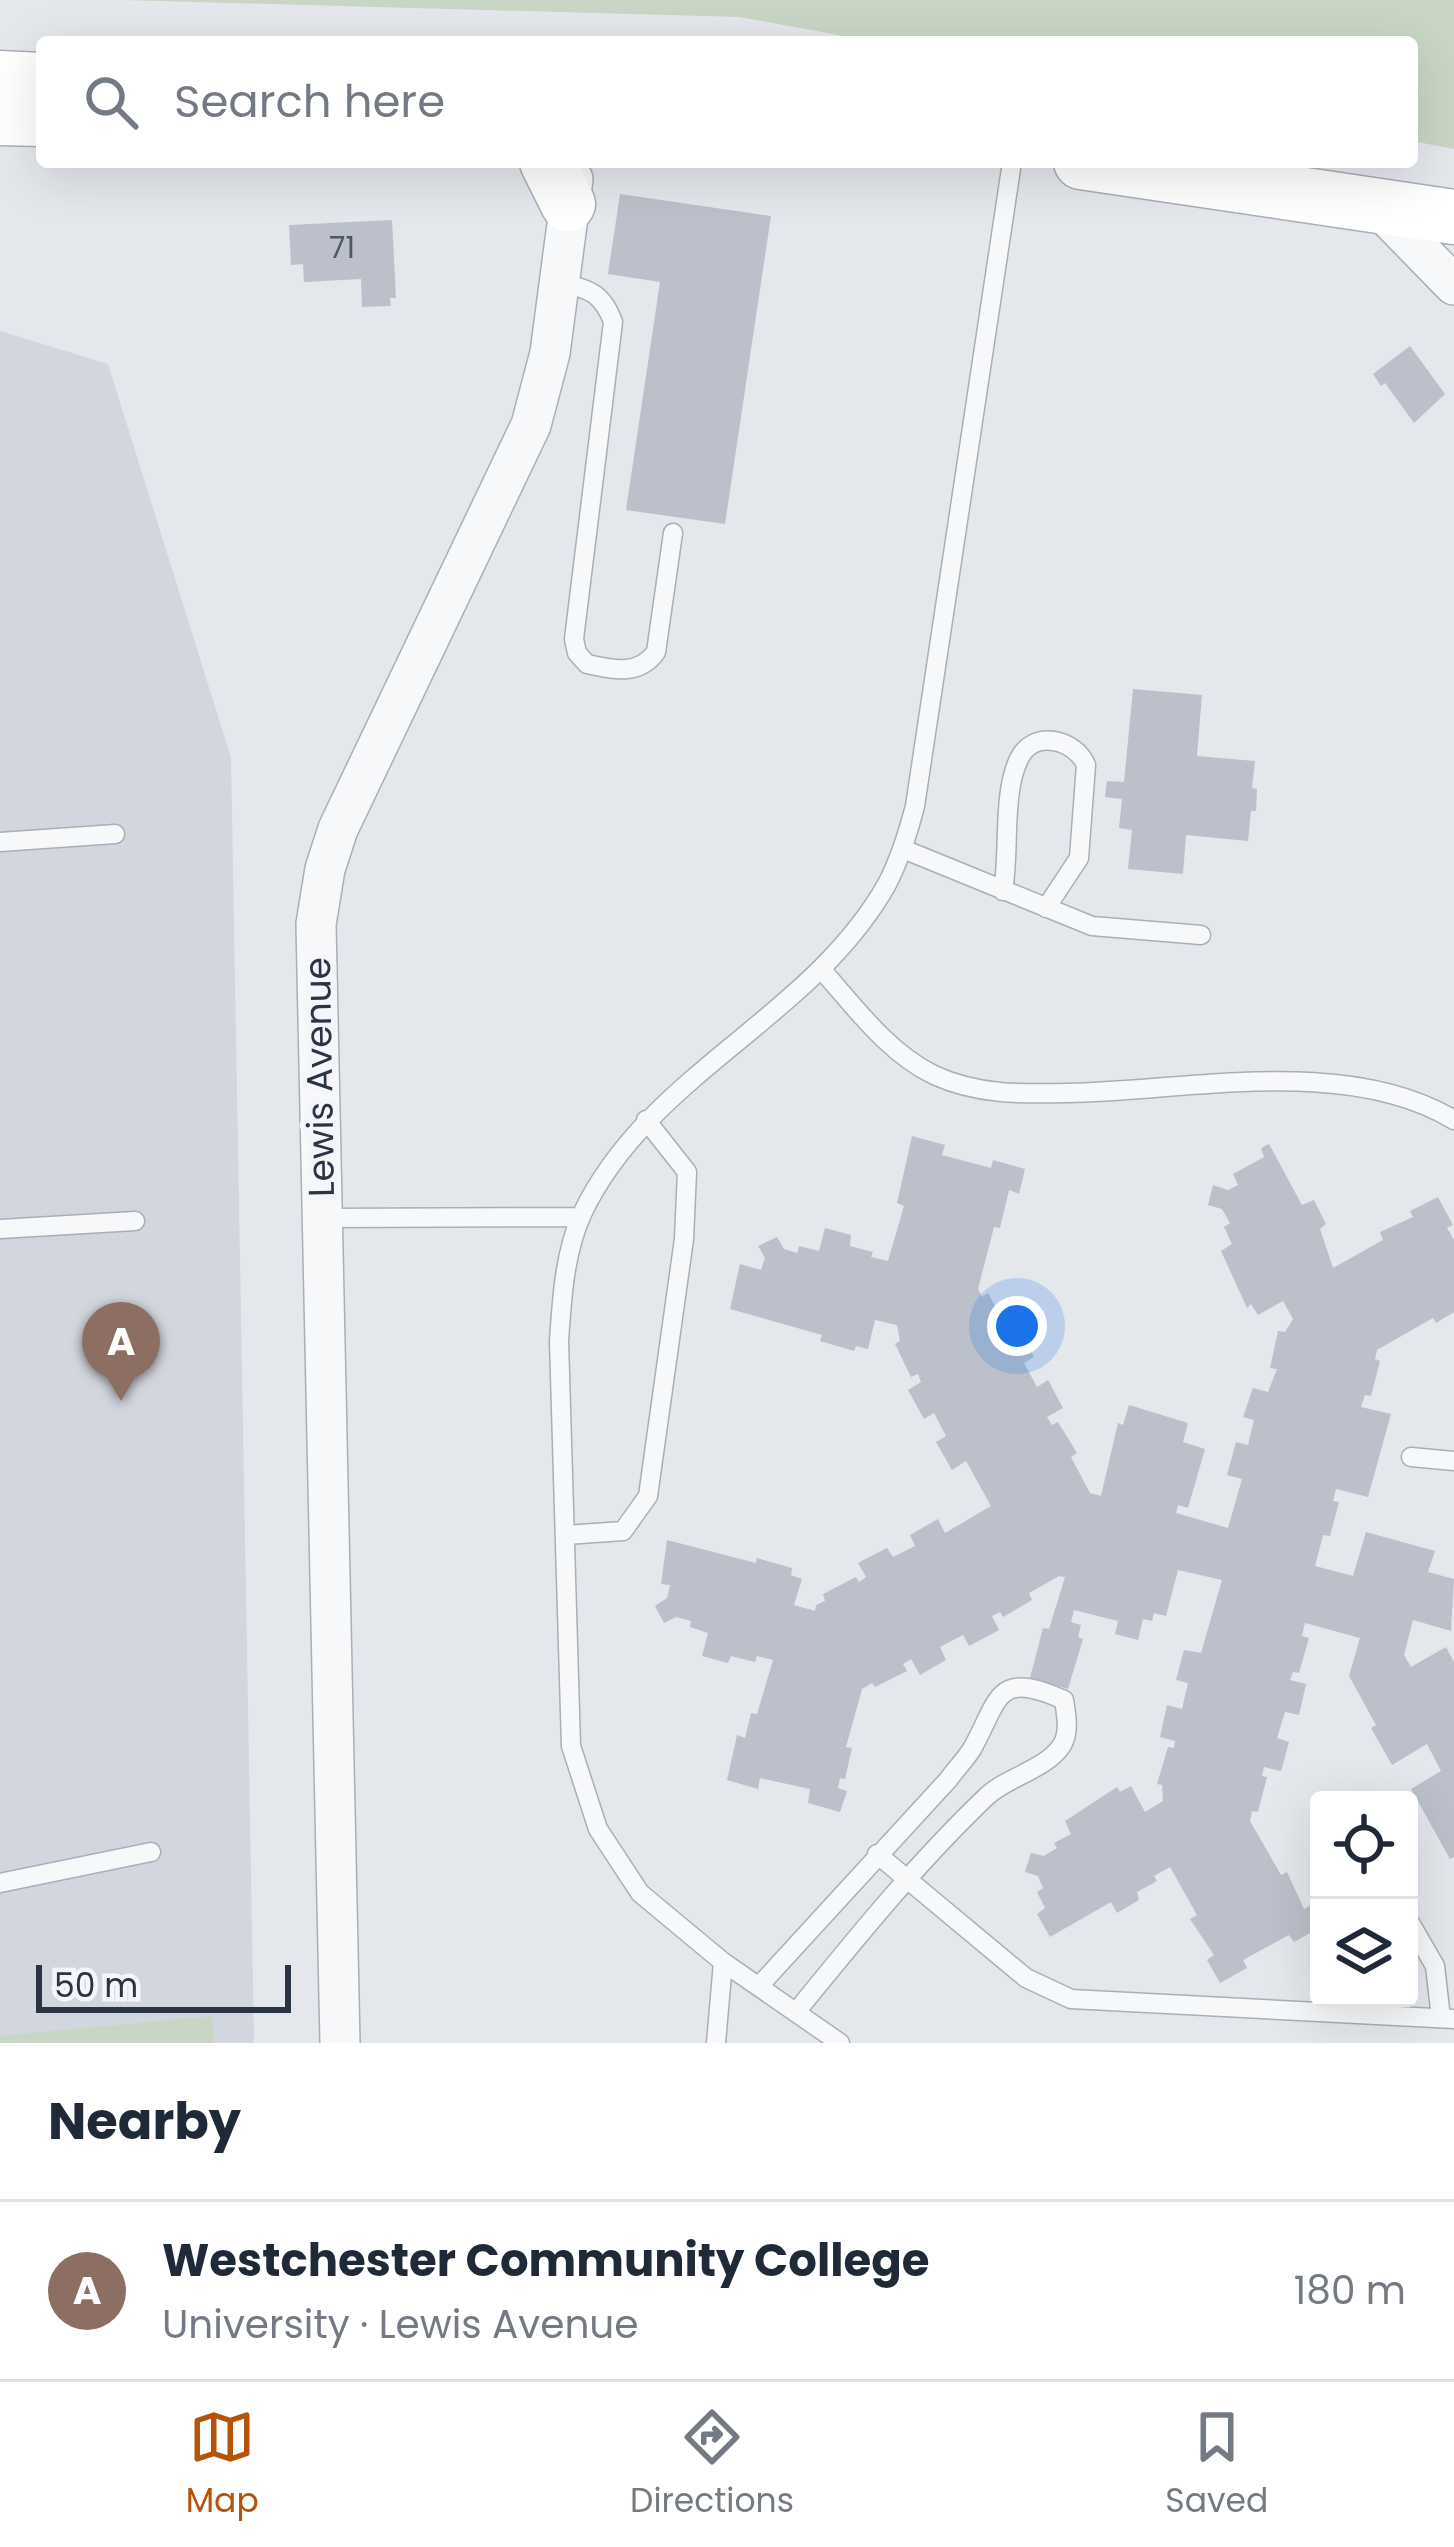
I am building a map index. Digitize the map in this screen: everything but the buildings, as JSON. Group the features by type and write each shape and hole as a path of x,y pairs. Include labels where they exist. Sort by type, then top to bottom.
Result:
{"main road":[{"path":"0,78 36,80"},
{"path":"0,118 36,119"},
{"path":"1121,168 1454,218"}],"street":[{"name":"Lewis Avenue","path":"340,2043 316,924 325,869 338,829 531,425 550,353 560,283 564,176"},
{"path":"1377,206 1454,285"}],"lane":[{"path":"840,2043 724,1962 640,1893 598,1829 571,1746 559,1341 562,1292 581,1217 646,1120 821,969 859,926 903,849 915,806 1011,168"},
{"path":"560,283 587,288 605,300 614,322 574,639 577,653 587,664 634,670 648,664 656,652 673,533"},
{"path":"1004,891 1012,778 1021,753 1040,741 1065,742 1080,751 1086,765 1079,859 1046,908"},
{"path":"0,842 115,834"},
{"path":"903,849 1092,926 1201,935"},
{"path":"821,969 904,1054 933,1074 997,1094 1301,1081 1390,1096 1454,1120"},
{"path":"566,1535 623,1531 648,1496 684,1239 687,1172 646,1120"},
{"path":"322,1218 581,1217"},
{"path":"0,1229 135,1221"},
{"path":"1411,1457 1454,1461"},
{"path":"759,1986 948,1780 972,1749 993,1702 1012,1688 1036,1687 1064,1700 1068,1720 1062,1744 1042,1762 992,1791 906,1877 796,2012"},
{"path":"0,1883 152,1852"},
{"path":"877,1854 1026,1978 1072,1999 1448,2019 1435,1966 1418,1937"},
{"path":"716,2043 724,1962"}],"shaded area":[{"path":"0,331 108,364 231,758 254,2043 0,2043"}],"green space":[{"path":"123,0 1454,0 1454,149 1418,142 1418,36 843,36 740,17"},
{"path":"212,2016 214,2043 0,2043 0,2036"}],"place":[{"name":"Westchester Community College","path":"121,1401"}]}
